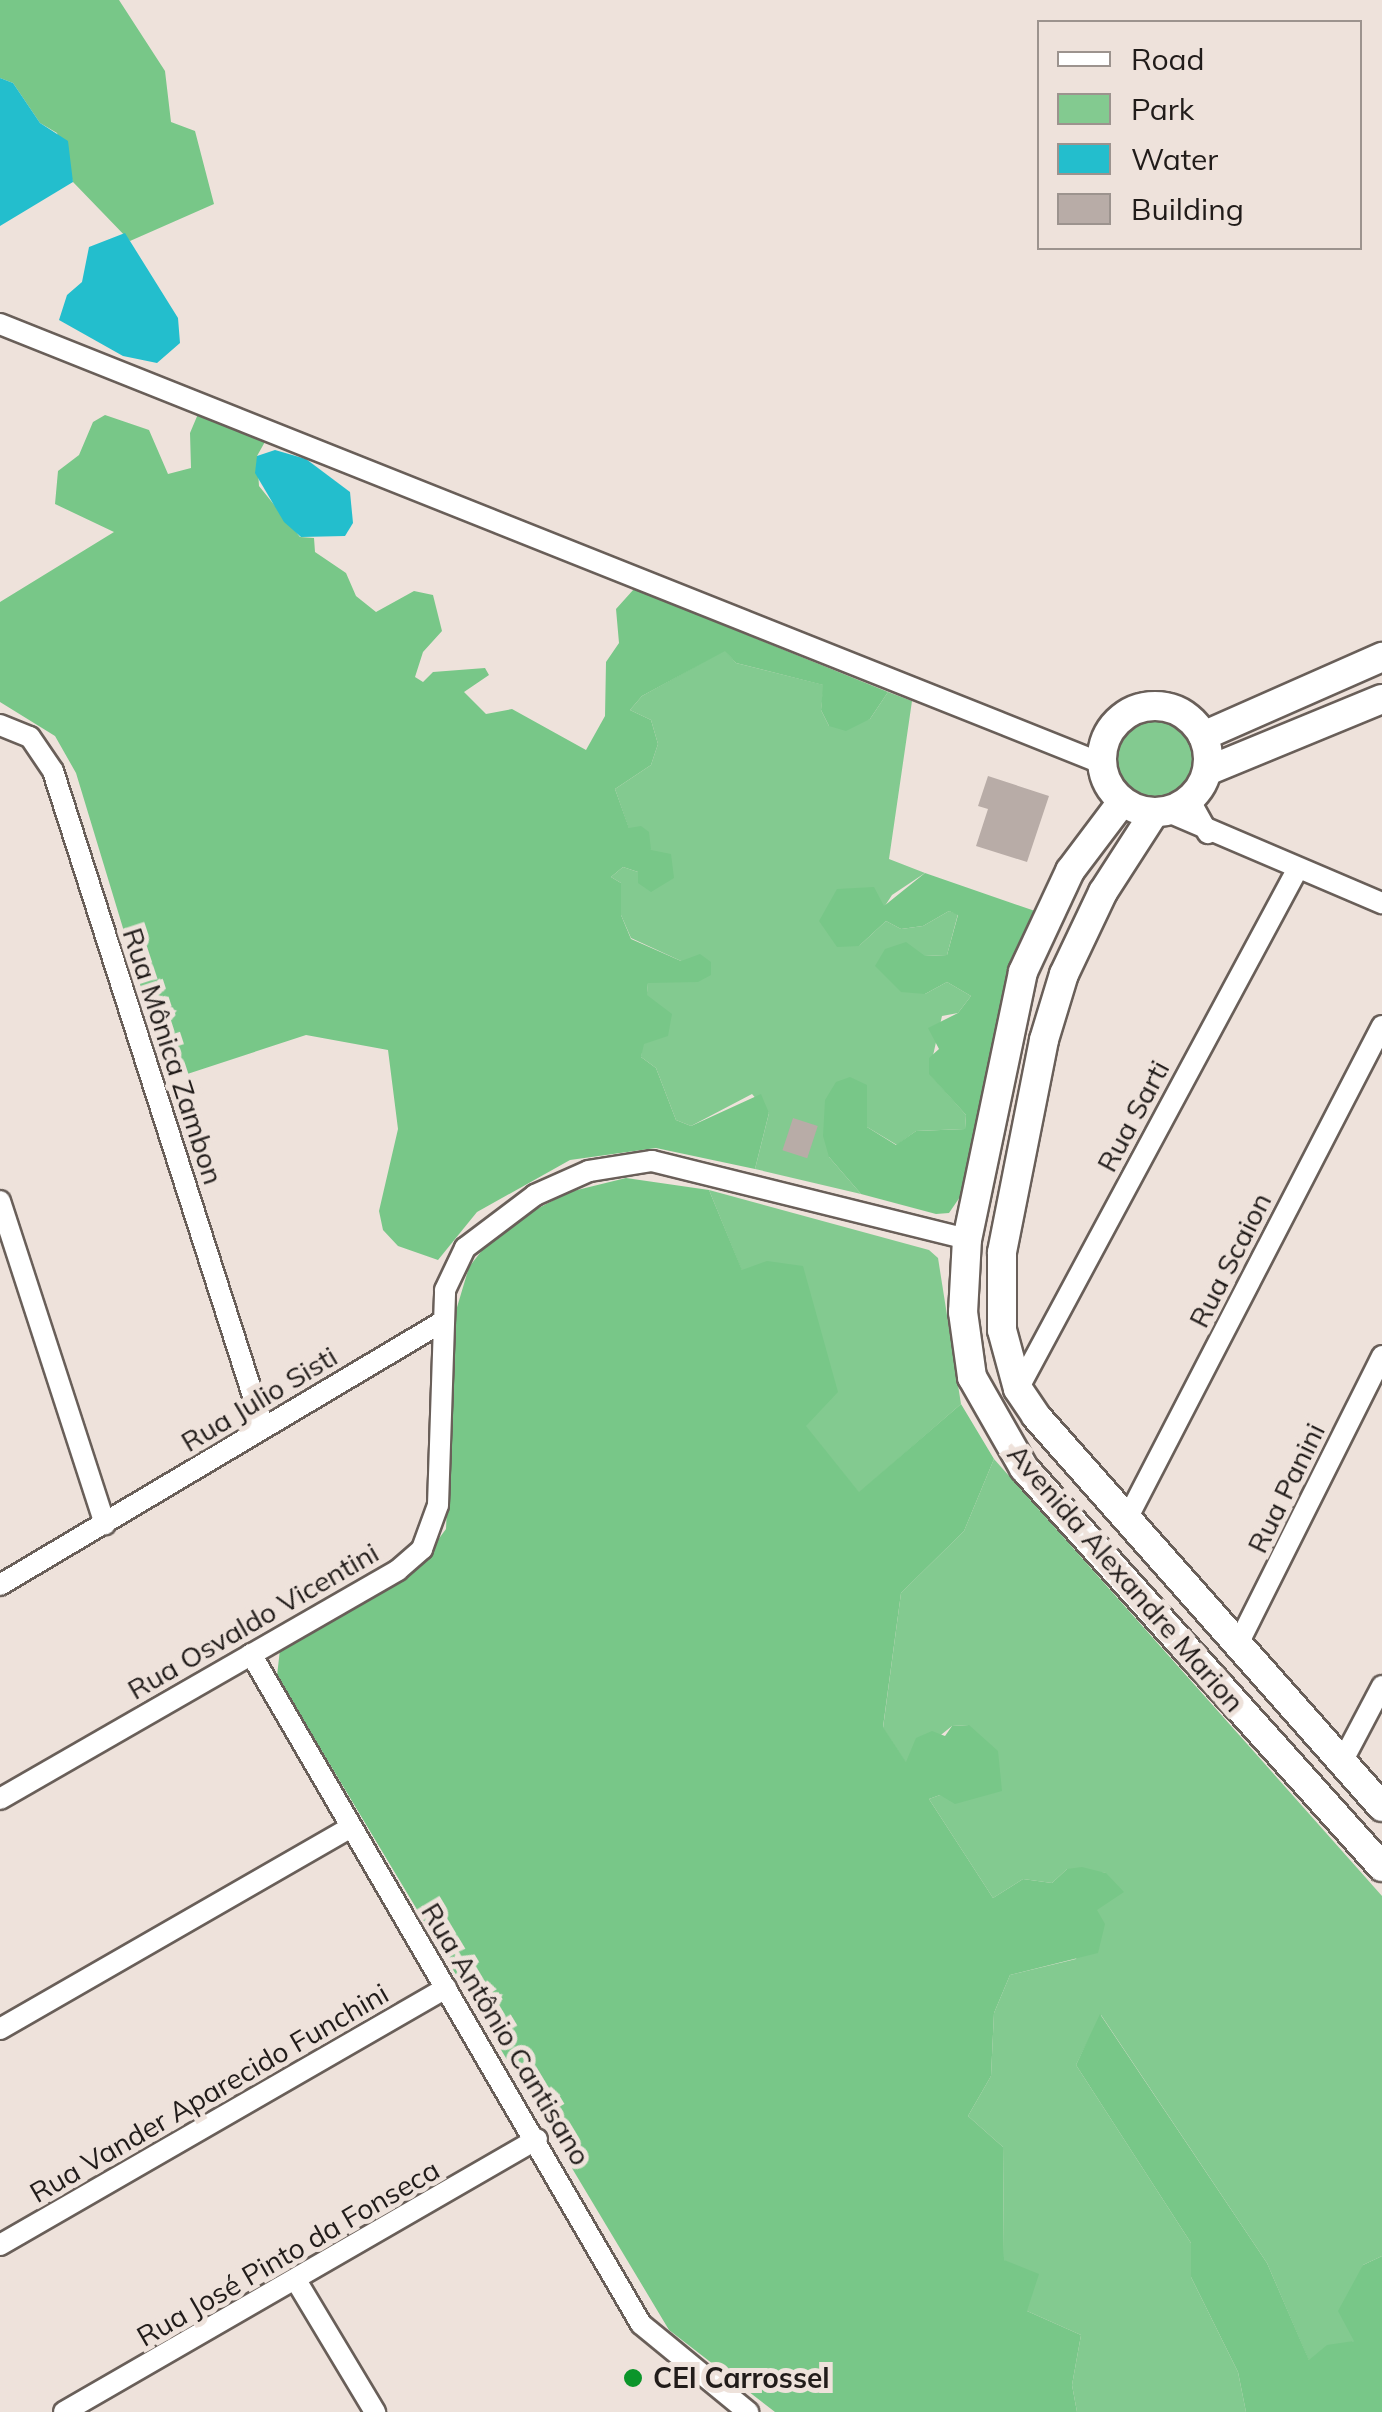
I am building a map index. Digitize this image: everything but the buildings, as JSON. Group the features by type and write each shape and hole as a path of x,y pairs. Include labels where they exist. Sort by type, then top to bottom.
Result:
{"street":[{"path":"0,324 1101,764 1122,802 1170,808 1208,833 1382,903"},
{"path":"1203,736 1382,657"},
{"path":"1170,808 1207,772 1377,704"},
{"path":"1101,764 1111,729 1141,708 1177,711 1203,736 1207,772"},
{"name":"Rua Mônica Zambon","path":"0,725 30,737 53,771 263,1427"},
{"name":"Avenida Alexandre Marion","path":"1122,802 1070,871 1023,972 967,1239 966,1350 990,1418 1024,1468 1382,1867"},
{"name":"Avenida Alexandre Marion","path":"1170,808 1103,892 1064,974 1044,1040 1002,1253 1002,1330 1018,1389 1382,1807"},
{"name":"Rua Sarti","path":"1018,1389 1296,870"},
{"name":"Rua Scaion","path":"1128,1519 1382,1026"},
{"name":"Rua Osvaldo Vicentini","path":"0,1799 398,1570 435,1527 442,1322 453,1266 484,1230 560,1181 620,1163 674,1164 967,1239"},
{"path":"0,1202 106,1524"},
{"name":"Rua Julio Sisti","path":"0,1585 442,1322"},
{"name":"Rua Panini","path":"1238,1644 1382,1356"},
{"name":"Rua Antônio Cantisano","path":"251,1654 642,2324 748,2412"},
{"path":"1342,1762 1382,1686"},
{"path":"0,2029 351,1827"},
{"name":"Rua Vander Aparecido Funchini","path":"0,2246 446,1988"},
{"name":"Rua José Pinto da Fonseca","path":"64,2412 297,2282 537,2139"},
{"path":"297,2282 375,2412"}],"green space":[{"path":"0,0 119,0 165,71 171,122 195,131 214,204 130,241 73,182 57,133 40,123 13,83 0,78"},
{"path":"198,414 266,440 257,456 259,486 300,537 314,538 315,552 346,573 356,596 376,612 414,591 433,595 442,631 423,652 415,677 423,682 433,672 485,668 489,675 464,692 486,714 512,709 586,750 605,716 606,662 619,643 616,609 634,589 888,692 870,719 846,731 829,726 821,710 823,685 736,663 725,651 642,696 630,710 651,720 658,744 651,765 615,789 629,828 641,826 649,832 651,850 671,854 674,878 651,892 638,883 638,872 623,867 611,877 621,883 621,915 631,939 681,961 700,954 711,962 711,975 698,982 648,983 647,995 672,1014 668,1036 644,1044 641,1057 656,1068 676,1120 691,1126 761,1094 769,1113 755,1169 656,1148 570,1160 477,1212 438,1260 398,1246 383,1230 379,1211 398,1129 388,1050 306,1035 169,1080 76,773 55,736 0,702 0,602 114,532 55,504 58,471 79,455 93,422 105,415 149,430 168,474 191,468 190,433"},
{"path":"725,650 736,663 824,685 821,710 829,726 870,719 888,692 912,701 889,859 925,873 892,895 859,946 886,921 901,929 923,926 949,911 958,914 947,955 925,956 925,994 947,982 971,996 958,1013 942,1016 929,1073 966,1115 965,1129 916,1131 897,1145 867,1127 829,1157 861,1194 755,1169 769,1113 752,1094 691,1126 676,1120 656,1068 641,1057 648,982 698,982 681,961 631,938 621,915 621,883 611,877 623,867 638,872 651,850 629,829 615,789 651,765 658,744 651,720 630,710 642,696"},
{"path":"1155,716 1186,729 1199,760 1186,791 1155,804 1124,791 1111,760 1124,729"},
{"path":"925,873 1035,911 1007,987 962,1194 949,1213 936,1214 861,1194 829,1157 823,1136 825,1100 836,1082 850,1077 867,1085 867,1127 896,1145 916,1131 965,1129 966,1115 929,1074 929,1058 939,1049 928,1028 958,1013 971,996 947,982 925,994 901,992 875,966 885,949 906,942 925,956 947,955 958,915 949,911 923,926 901,929 886,921 859,946 837,947 819,921 837,889 874,887 884,906"},
{"path":"626,1178 709,1190 742,1270 767,1261 803,1266 838,1392 806,1426 859,1492 961,1404 994,1459 964,1531 901,1593 883,1727 906,1762 916,1738 932,1731 945,1736 952,1726 969,1725 998,1751 1002,1791 955,1804 940,1795 929,1799 993,1898 1023,1879 1052,1883 1067,1869 1082,1867 1106,1873 1124,1892 1097,1910 1105,1924 1098,1953 1010,1975 994,2013 991,2076 968,2116 1003,2147 1004,2260 1039,2274 1027,2311 1081,2335 1072,2385 1077,2412 775,2412 669,2330 277,1676 280,1649 414,1572 446,1529 455,1314 469,1267 487,1244 535,1210 569,1192"},
{"path":"709,1190 929,1250 938,1258 961,1404 859,1493 805,1426"},
{"path":"994,1459 1382,1896 1382,2256 1363,2265 1354,2341 1309,2361 1267,2263 1101,2015 1076,2065 1191,2243 1191,2277 1238,2372 1246,2412 1077,2412 1072,2385 1081,2335 1027,2311 1004,2260 1003,2147 968,2116 991,2076 994,2013 1010,1975 1076,1959 1106,1873 1067,1869 1052,1883 1023,1879 993,1898 929,1799 940,1795 969,1725 952,1726 906,1763 883,1728 901,1593 964,1531"},
{"path":"1100,2014 1267,2263 1309,2360 1327,2345 1354,2341 1338,2311 1363,2265 1382,2256 1382,2412 1246,2412 1238,2372 1191,2277 1191,2243 1076,2065"}],"water":[{"path":"0,78 13,83 40,123 68,141 73,182 0,226"},
{"path":"125,233 178,318 180,343 157,363 123,356 59,320 67,295 82,282 89,247"},
{"path":"275,450 306,459 350,492 353,523 345,536 301,537 284,522 255,473 257,456"}],"place":[{"name":"CEI Carrossel","path":"633,2378"}]}
